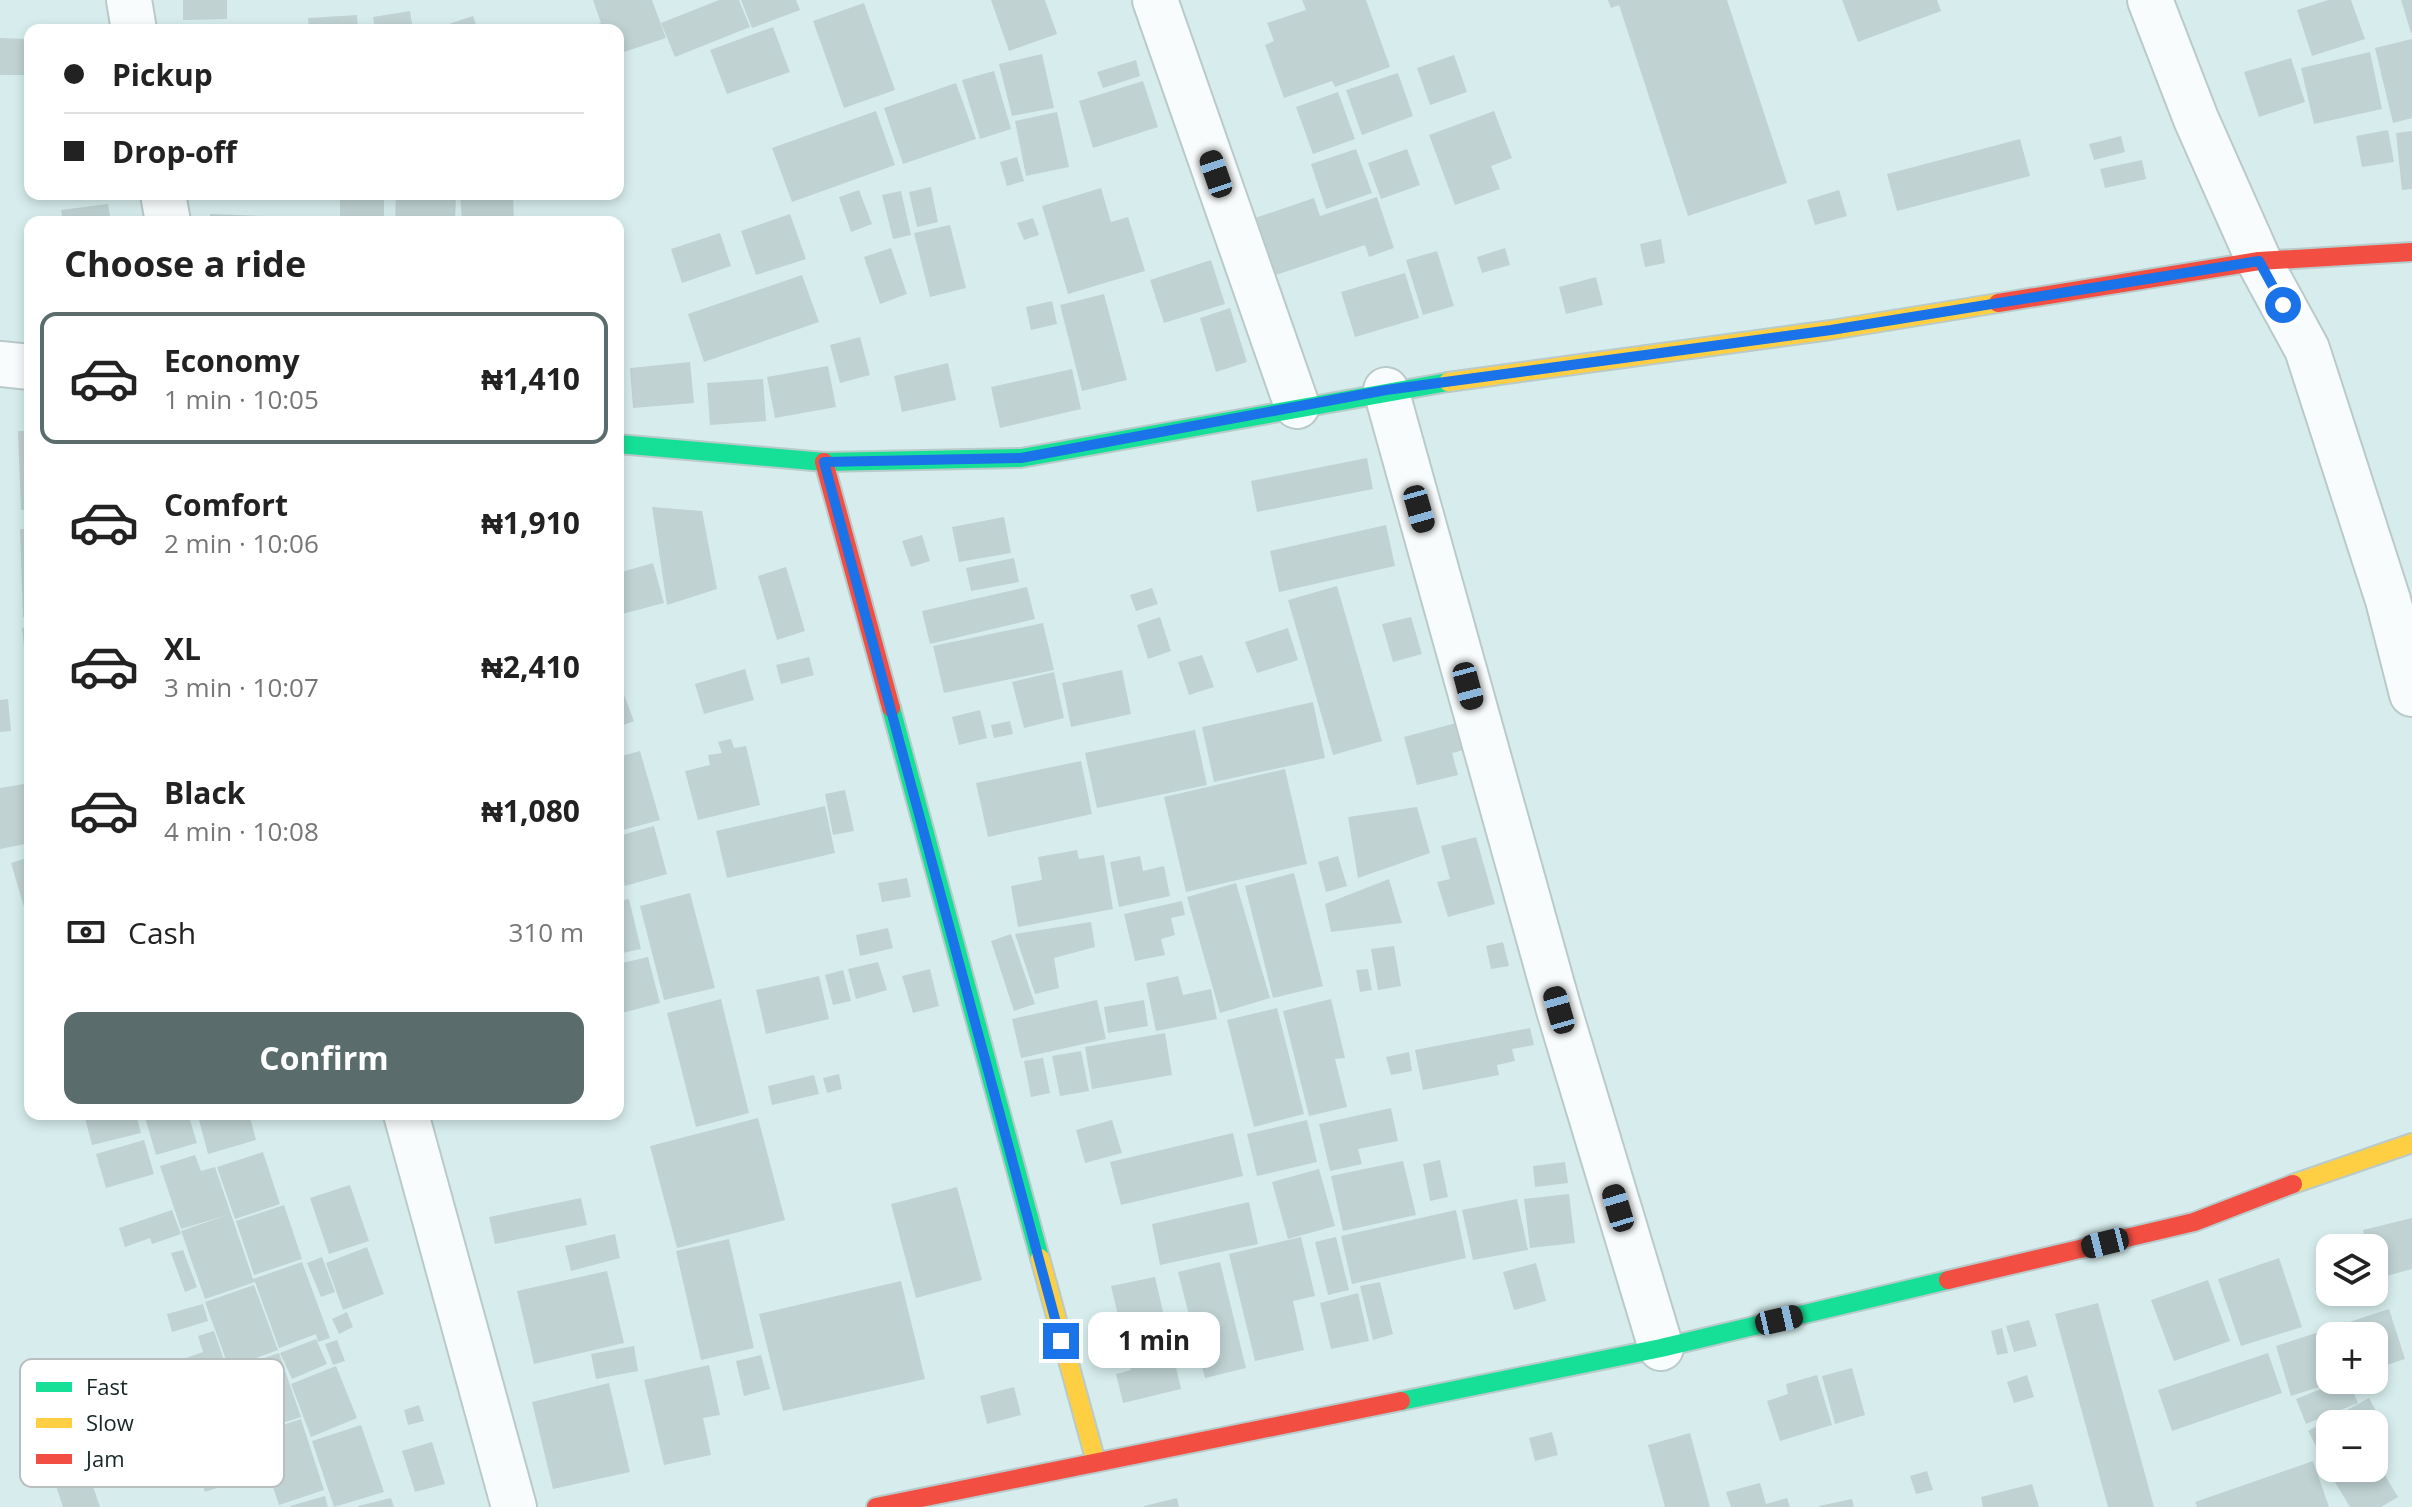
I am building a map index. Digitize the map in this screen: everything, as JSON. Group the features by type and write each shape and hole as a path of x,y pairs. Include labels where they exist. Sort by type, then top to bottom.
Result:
{"street":[{"path":"129,0 133,24"},
{"path":"1155,0 1297,406"},
{"path":"2150,0 2196,119 2259,261 2307,349 2388,600 2412,694"},
{"path":"624,445 824,462 1021,458 1386,390 1831,330 2259,261 2412,252"},
{"path":"0,364 24,366"},
{"path":"1386,390 1559,1010 1661,1348"},
{"path":"824,462 1096,1462"},
{"path":"408,1120 514,1507"},
{"path":"876,1507 1661,1348 2194,1222 2375,1153 2412,1143"}],"building":[{"path":"183,0 227,0 227,19 183,20"},
{"path":"593,0 652,0 666,38 624,52 624,24 598,24 601,23"},
{"path":"719,0 739,0 750,27 675,57 661,23"},
{"path":"741,0 796,0 800,10 752,28"},
{"path":"991,0 1045,0 1057,34 1009,51"},
{"path":"1302,0 1366,0 1390,67 1335,87 1332,81 1284,98 1265,45 1274,41 1267,23 1306,10"},
{"path":"1608,0 1727,0 1787,183 1688,216 1619,5 1611,8"},
{"path":"1842,0 1937,0 1941,11 1858,42"},
{"path":"2328,0 2351,0 2365,39 2312,56 2297,10"},
{"path":"2401,0 2412,0 2412,33 2411,33"},
{"path":"864,3 895,90 844,108 813,21"},
{"path":"410,11 412,24 374,24 373,17"},
{"path":"357,15 358,24 308,24 308,18"},
{"path":"473,16 476,24 449,24"},
{"path":"773,27 790,72 727,94 710,50"},
{"path":"0,38 24,39 24,75 0,75"},
{"path":"2412,39 2412,118 2393,123 2375,48"},
{"path":"2370,52 2382,109 2314,124 2301,68"},
{"path":"1042,54 1054,108 1012,116 999,64"},
{"path":"1454,55 1467,92 1430,105 1417,68"},
{"path":"2291,58 2305,102 2259,117 2244,72"},
{"path":"1136,60 1140,76 1103,88 1097,72"},
{"path":"994,71 1011,129 980,139 962,80"},
{"path":"1398,73 1413,116 1362,135 1346,90"},
{"path":"1143,81 1158,127 1093,148 1079,101"},
{"path":"956,83 976,139 903,164 884,108"},
{"path":"1338,92 1355,139 1313,154 1296,107"},
{"path":"876,111 895,165 792,202 772,148"},
{"path":"1494,111 1512,158 1491,166 1500,189 1455,205 1429,135"},
{"path":"1057,112 1069,167 1026,176 1015,121"},
{"path":"2388,130 2394,162 2362,167 2356,136"},
{"path":"2412,131 2412,189 2402,190 2396,133"},
{"path":"2121,136 2125,152 2094,160 2089,144"},
{"path":"2020,139 2030,176 1897,211 1887,174"},
{"path":"1356,149 1372,193 1326,209 1311,164"},
{"path":"1407,149 1420,185 1381,199 1368,163"},
{"path":"1017,157 1024,181 1007,186 1000,162"},
{"path":"2142,160 2146,179 2105,188 2100,169"},
{"path":"931,187 938,222 917,227 909,192"},
{"path":"1101,188 1111,222 1128,217 1145,271 1068,294 1042,206"},
{"path":"859,190 872,224 851,232 839,197"},
{"path":"1839,190 1847,216 1815,225 1807,200"},
{"path":"901,191 911,235 893,239 882,195"},
{"path":"1377,197 1394,248 1369,257 1365,245 1276,275 1255,218 1314,198 1320,216"},
{"path":"340,200 384,200 384,216 340,216"},
{"path":"396,200 456,200 455,216 395,216"},
{"path":"460,200 513,200 514,216 462,216"},
{"path":"108,204 110,216 62,216 61,210"},
{"path":"210,214 263,216 210,216"},
{"path":"790,214 806,259 756,275 741,231"},
{"path":"1033,218 1039,235 1024,240 1017,223"},
{"path":"950,225 966,288 930,297 914,233"},
{"path":"720,233 731,266 682,283 671,249"},
{"path":"1661,239 1665,263 1645,267 1640,244"},
{"path":"891,248 907,294 880,304 864,257"},
{"path":"1505,248 1510,265 1482,273 1477,257"},
{"path":"1437,251 1454,306 1423,315 1406,260"},
{"path":"1211,260 1225,304 1164,323 1150,280"},
{"path":"1405,273 1419,318 1355,337 1341,292"},
{"path":"802,275 819,322 704,362 688,314"},
{"path":"1596,277 1603,305 1566,314 1559,287"},
{"path":"1104,294 1127,380 1082,391 1060,305"},
{"path":"1052,301 1057,324 1031,330 1026,307"},
{"path":"1230,308 1247,362 1216,372 1200,318"},
{"path":"860,337 870,375 840,383 830,345"},
{"path":"690,362 694,403 633,408 630,368"},
{"path":"948,363 956,400 902,412 894,376"},
{"path":"828,366 836,407 775,418 767,377"},
{"path":"1072,369 1081,409 1000,428 991,387"},
{"path":"763,379 766,421 710,425 707,383"},
{"path":"18,431 24,431 24,510 21,510"},
{"path":"1367,458 1373,489 1257,512 1251,481"},
{"path":"652,507 702,511 717,589 667,605"},
{"path":"1004,517 1011,553 959,562 952,527"},
{"path":"1386,525 1395,566 1279,592 1270,551"},
{"path":"20,529 24,529 23,617"},
{"path":"922,535 930,561 911,567 902,541"},
{"path":"1014,558 1019,582 971,591 966,568"},
{"path":"653,563 664,603 624,613 624,571"},
{"path":"786,567 805,631 777,640 758,576"},
{"path":"1337,586 1382,741 1333,755 1288,600"},
{"path":"1027,587 1035,619 930,644 922,611"},
{"path":"1152,588 1158,604 1136,611 1130,595"},
{"path":"1160,617 1171,651 1148,659 1137,625"},
{"path":"1411,617 1422,654 1393,662 1382,624"},
{"path":"1043,623 1054,670 944,693 933,646"},
{"path":"1288,628 1298,660 1257,673 1245,642"},
{"path":"1202,655 1214,687 1189,695 1178,662"},
{"path":"809,657 814,675 781,684 776,665"},
{"path":"745,669 754,700 704,714 695,684"},
{"path":"1122,670 1131,714 1071,727 1062,683"},
{"path":"1054,672 1064,718 1024,728 1012,682"},
{"path":"624,695 634,721 624,725"},
{"path":"8,699 11,731 0,732 0,700"},
{"path":"1313,702 1325,758 1214,782 1202,727"},
{"path":"980,710 987,738 959,745 952,717"},
{"path":"1010,721 1013,734 994,738 991,725"},
{"path":"1456,723 1464,750 1452,753 1458,775 1417,785 1404,737"},
{"path":"1195,730 1207,785 1097,808 1085,753"},
{"path":"731,739 734,748 746,746 760,805 698,820 685,771 710,765 708,755 722,753 718,742"},
{"path":"640,751 660,820 624,830 624,755"},
{"path":"1081,761 1092,814 988,837 976,783"},
{"path":"1285,769 1307,864 1186,892 1164,797"},
{"path":"24,784 24,844 0,849 0,788"},
{"path":"845,790 854,831 833,835 825,794"},
{"path":"825,806 835,853 727,878 716,831"},
{"path":"1417,807 1430,853 1358,878 1348,817"},
{"path":"654,826 667,874 625,886 624,834"},
{"path":"1476,837 1495,904 1448,917 1437,882 1450,879 1441,846"},
{"path":"1077,850 1079,859 1104,855 1113,909 1018,927 1011,886 1042,880 1038,857"},
{"path":"1140,856 1143,871 1164,866 1170,896 1119,907 1110,862"},
{"path":"1338,856 1347,886 1326,892 1318,862"},
{"path":"24,859 24,907 11,863"},
{"path":"1294,873 1323,986 1273,998 1245,886"},
{"path":"907,878 911,897 882,902 878,883"},
{"path":"1389,879 1402,923 1331,932 1325,904"},
{"path":"1236,883 1270,998 1220,1013 1187,897"},
{"path":"690,893 715,988 664,1000 640,906"},
{"path":"629,899 641,949 624,953 624,900"},
{"path":"1182,901 1185,915 1171,918 1175,935 1161,939 1165,955 1135,961 1124,914"},
{"path":"1091,922 1095,947 1054,958 1059,988 1035,994 1015,934"},
{"path":"888,928 893,948 860,956 856,935"},
{"path":"1011,934 1035,1004 1014,1011 991,941"},
{"path":"1503,942 1509,966 1491,969 1486,946"},
{"path":"1394,946 1401,986 1378,990 1371,949"},
{"path":"648,957 660,1003 624,1012 624,963"},
{"path":"878,962 887,990 856,999 848,969"},
{"path":"930,969 939,1006 913,1013 902,976"},
{"path":"1368,969 1372,990 1360,992 1356,970"},
{"path":"843,970 851,1001 833,1005 825,975"},
{"path":"819,976 829,1019 766,1034 756,990"},
{"path":"1178,976 1183,995 1211,989 1217,1019 1156,1031 1146,983"},
{"path":"721,999 749,1113 696,1127 667,1013"},
{"path":"1331,999 1345,1058 1335,1059 1347,1107 1309,1116 1283,1011"},
{"path":"1097,1000 1106,1039 1021,1058 1012,1019"},
{"path":"1144,1000 1148,1026 1108,1033 1104,1007"},
{"path":"1277,1008 1304,1114 1254,1127 1227,1020"},
{"path":"1530,1028 1534,1045 1512,1049 1515,1061 1497,1065 1499,1075 1423,1090 1415,1050"},
{"path":"1165,1033 1172,1075 1092,1089 1085,1047"},
{"path":"1081,1051 1089,1091 1060,1096 1052,1056"},
{"path":"1409,1052 1412,1071 1391,1075 1386,1057"},
{"path":"1043,1058 1050,1093 1031,1097 1024,1061"},
{"path":"839,1074 842,1089 827,1093 823,1078"},
{"path":"814,1075 819,1094 772,1105 768,1086"},
{"path":"1391,1108 1398,1141 1358,1149 1362,1164 1330,1171 1319,1124"},
{"path":"758,1118 785,1220 677,1248 650,1146"},
{"path":"86,1120 138,1120 141,1133 92,1145"},
{"path":"146,1120 190,1120 197,1143 156,1155"},
{"path":"199,1120 251,1120 256,1140 208,1154"},
{"path":"1112,1120 1122,1153 1085,1163 1076,1130"},
{"path":"1307,1120 1317,1162 1257,1176 1247,1134"},
{"path":"1233,1133 1243,1176 1121,1205 1110,1162"},
{"path":"144,1140 154,1174 106,1188 96,1154"},
{"path":"263,1152 280,1204 235,1219 217,1167"},
{"path":"195,1155 201,1171 215,1167 253,1279 302,1262 330,1338 318,1342 316,1334 279,1348 255,1282 205,1299 181,1231 227,1215 181,1229 160,1166"},
{"path":"1440,1160 1448,1197 1430,1201 1423,1164"},
{"path":"1403,1161 1416,1215 1343,1231 1331,1176"},
{"path":"1565,1162 1568,1183 1535,1187 1533,1166"},
{"path":"1319,1169 1335,1226 1288,1239 1272,1182"},
{"path":"350,1185 369,1241 329,1254 310,1198"},
{"path":"957,1187 982,1280 916,1298 891,1204"},
{"path":"1569,1194 1575,1243 1530,1248 1524,1199"},
{"path":"581,1198 587,1225 495,1244 489,1217"},
{"path":"1517,1199 1528,1250 1473,1260 1462,1210"},
{"path":"1249,1202 1258,1244 1160,1265 1152,1224"},
{"path":"284,1205 302,1259 254,1275 236,1221"},
{"path":"172,1210 181,1234 152,1244 150,1238 125,1247 119,1228"},
{"path":"1456,1210 1466,1258 1352,1284 1341,1236"},
{"path":"2412,1218 2412,1269 2388,1275 2388,1234 2364,1234 2363,1230"},
{"path":"615,1234 620,1258 571,1271 565,1246"},
{"path":"1301,1237 1315,1296 1293,1301 1304,1350 1255,1361 1229,1254"},
{"path":"1336,1237 1349,1290 1328,1295 1315,1242"},
{"path":"729,1239 754,1348 701,1360 676,1251"},
{"path":"367,1247 384,1294 343,1310 326,1263"},
{"path":"183,1250 197,1287 185,1292 171,1253"},
{"path":"322,1257 335,1292 321,1297 307,1263"},
{"path":"2279,1258 2302,1327 2241,1346 2218,1279"},
{"path":"1220,1262 1246,1368 1205,1378 1178,1272"},
{"path":"1536,1263 1546,1301 1514,1310 1503,1272"},
{"path":"607,1271 624,1343 534,1364 517,1291"},
{"path":"1155,1277 1181,1389 1123,1403 1116,1374 1131,1370 1111,1286"},
{"path":"2208,1280 2230,1341 2174,1361 2151,1300"},
{"path":"901,1281 925,1379 783,1411 759,1314"},
{"path":"1380,1282 1393,1334 1373,1340 1360,1286"},
{"path":"254,1285 278,1350 254,1359 226,1359 205,1302"},
{"path":"1358,1293 1369,1341 1331,1349 1320,1303"},
{"path":"2098,1303 2154,1507 2108,1507 2055,1314"},
{"path":"203,1304 208,1321 172,1332 167,1314"},
{"path":"2389,1309 2405,1359 2388,1364 2388,1322 2349,1322"},
{"path":"347,1312 353,1327 339,1334 332,1319"},
{"path":"2029,1320 2037,1346 2014,1352 2006,1326"},
{"path":"2002,1328 2008,1353 1997,1355 1991,1331"},
{"path":"214,1331 224,1359 183,1359 203,1352 198,1336"},
{"path":"2316,1333 2316,1388 2291,1396 2276,1346"},
{"path":"316,1339 327,1364 292,1379 280,1353"},
{"path":"337,1340 345,1361 333,1365 325,1344"},
{"path":"634,1346 638,1371 596,1379 591,1354"},
{"path":"279,1353 281,1359 261,1359"},
{"path":"2268,1353 2282,1393 2172,1431 2158,1390"},
{"path":"761,1355 770,1389 744,1396 736,1361"},
{"path":"709,1365 720,1415 703,1418 711,1455 664,1465 644,1380"},
{"path":"336,1366 357,1418 311,1437 291,1384"},
{"path":"284,1368 301,1417 284,1423"},
{"path":"1852,1368 1865,1415 1835,1424 1822,1376"},
{"path":"1817,1375 1832,1425 1780,1441 1767,1401 1788,1394 1786,1384"},
{"path":"2027,1375 2034,1397 2014,1403 2007,1382"},
{"path":"609,1383 630,1472 553,1489 532,1402"},
{"path":"1014,1387 1021,1415 987,1424 980,1396"},
{"path":"2316,1391 2316,1394 2354,1394 2358,1403 2341,1410 2316,1410 2316,1420 2306,1424 2296,1399"},
{"path":"2369,1398 2375,1410 2347,1410"},
{"path":"419,1405 424,1421 408,1425 404,1410"},
{"path":"301,1419 324,1490 279,1505 273,1487 284,1487 284,1425"},
{"path":"361,1425 384,1492 334,1507 312,1441"},
{"path":"2316,1427 2316,1446 2308,1431"},
{"path":"1552,1432 1558,1455 1535,1461 1529,1438"},
{"path":"1690,1433 1710,1507 1665,1507 1648,1445"},
{"path":"432,1442 445,1484 415,1492 402,1451"},
{"path":"2313,1461 2316,1482 2320,1482 2329,1507 2197,1507 2195,1502"},
{"path":"1927,1471 1933,1490 1916,1494 1910,1476"},
{"path":"2388,1480 2398,1497 2381,1507 2350,1507 2335,1482"},
{"path":"1760,1483 1766,1504 1787,1498 1790,1507 1731,1507 1726,1492"},
{"path":"2032,1484 2039,1507 1983,1507 1981,1497"},
{"path":"56,1487 93,1487 100,1507 63,1507"},
{"path":"203,1487 220,1487 205,1492"},
{"path":"325,1496 328,1507 290,1507 290,1506"},
{"path":"391,1498 394,1507 358,1507 358,1506"},
{"path":"1177,1498 1179,1507 1144,1507 1144,1506"},
{"path":"1852,1499 1854,1507 1819,1507 1819,1506"}],"traffic: fast":[{"path":"624,445 824,462 1021,458 1448,382"},
{"path":"891,708 1040,1258"},
{"path":"1401,1401 1661,1348 1948,1280"}],"traffic: slow":[{"path":"1448,382 1831,330 1998,303"},
{"path":"2293,1184 2412,1143"},
{"path":"1040,1258 1096,1462"}],"traffic: jam":[{"path":"1998,303 2259,261 2412,252"},
{"path":"824,462 891,708"},
{"path":"1948,1280 2194,1222 2293,1184"},
{"path":"876,1507 1401,1401"}],"route":[{"path":"1061,1341 824,462 1021,458 1386,390 1831,330 2259,261 2283,305"}]}
